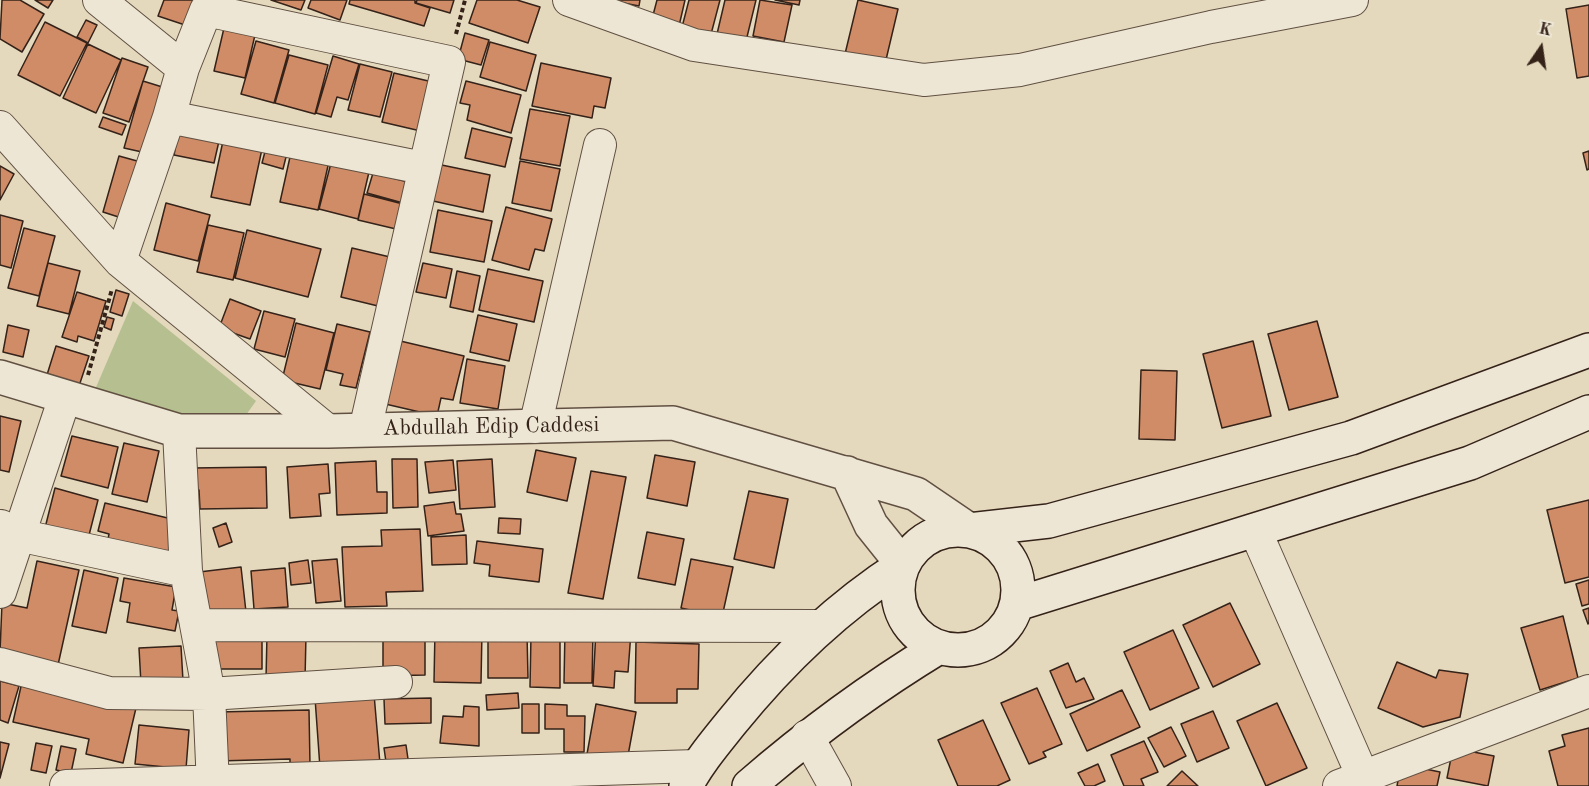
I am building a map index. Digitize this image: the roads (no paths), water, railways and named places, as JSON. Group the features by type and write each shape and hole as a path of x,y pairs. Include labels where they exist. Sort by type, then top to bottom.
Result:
{"main road":[{"path":"969,530 988,537 1003,549 1014,566 1019,585 1017,604 1009,622 996,638 979,647 959,651 939,647 921,638 908,623 899,604 898,584 903,565 914,548 930,536 949,530 1049,521 1351,438 1589,350"},
{"name":"Abdullah Edip Caddesi","path":"0,377 179,431 328,431 673,423 916,494 969,530"},
{"path":"1017,604 1470,463 1589,412"},
{"path":"847,472 872,525 903,565"},
{"path":"691,776 761,687 821,626 867,588 903,565"},
{"path":"749,786 807,736 878,684 939,647"}],"street":[{"path":"99,0 183,68"},
{"path":"569,0 694,45 924,80 1020,70 1211,27 1352,0"},
{"path":"120,261 169,117 183,68 206,10 449,62 365,430"},
{"path":"169,117 423,168"},
{"path":"0,127 120,261 328,431"},
{"path":"535,427 600,145"},
{"path":"0,592 9,530 73,399"},
{"path":"179,431 186,571 198,625 209,694 213,783"},
{"path":"9,530 186,571"},
{"path":"1255,530 1356,783 1589,691"},
{"path":"198,625 821,626"},
{"path":"0,664 109,693 209,694 396,682"},
{"path":"807,736 835,786"},
{"path":"66,786 691,776"}]}
